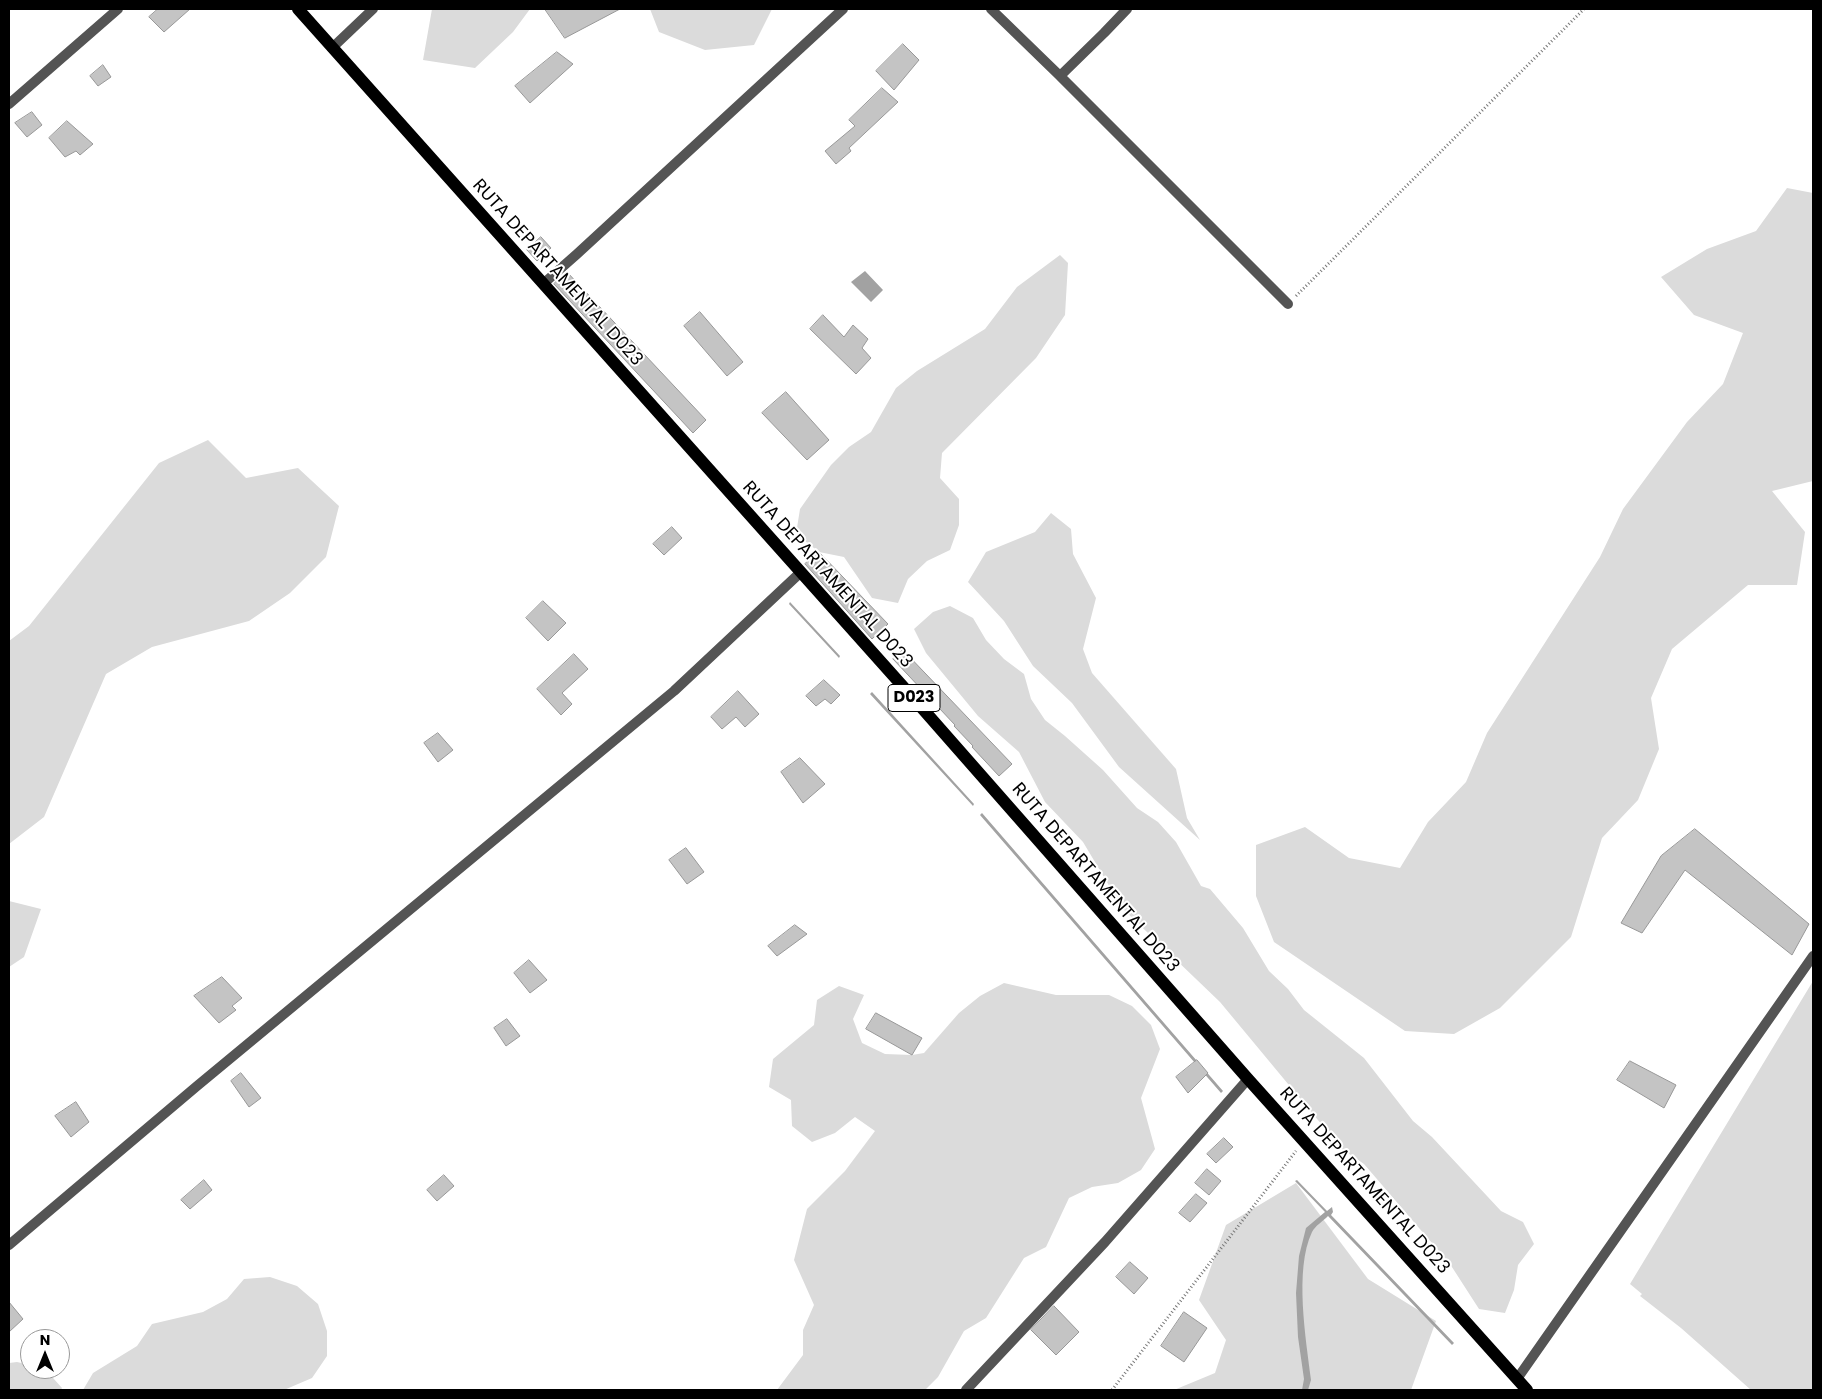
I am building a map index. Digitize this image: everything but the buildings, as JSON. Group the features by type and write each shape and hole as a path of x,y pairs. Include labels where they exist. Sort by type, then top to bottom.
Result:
{"main road":[{"name":"RUTA DEPARTAMENTAL D023","path":"298,9 801,572 1248,1079 1528,1390"}],"street":[{"path":"9,104 118,9"},
{"path":"332,48 374,9"},
{"path":"543,284 843,9"},
{"path":"991,9 1288,304"},
{"path":"1060,76 1127,9"},
{"path":"9,1245 204,1079 674,692 801,572"},
{"path":"1517,1379 1813,956"},
{"path":"966,1390 1105,1242 1248,1079"}],"path":[{"path":"1288,304 1584,9"},
{"path":"1112,1390 1304,1141"}],"shaded area":[{"path":"432,9 530,9 513,32 475,68 423,60"},
{"path":"650,9 772,9 754,45 705,50 659,32"},
{"path":"1787,188 1813,193 1813,481 1772,491 1805,532 1797,585 1748,585 1672,649 1651,698 1659,749 1638,800 1602,838 1571,937 1500,1008 1454,1034 1405,1031 1274,942 1256,896 1256,845 1305,827 1349,858 1400,868 1428,822 1466,782 1487,733 1600,557 1623,509 1687,422 1723,384 1743,333 1694,315 1661,277 1707,249 1756,231"},
{"path":"1060,255 1068,263 1065,315 1036,358 942,453 940,478 959,499 959,525 950,550 927,561 908,579 898,603 872,598 844,557 819,552 796,534 800,509 831,465 849,447 871,432 896,388 917,371 985,329 1017,287"},
{"path":"865,271 883,290 871,302 851,282"},
{"path":"208,440 246,478 298,468 339,506 326,557 290,593 249,621 152,647 106,674 44,817 9,844 9,641 29,626 159,463"},
{"path":"1051,513 1071,529 1073,554 1096,598 1083,649 1092,673 1176,769 1187,818 1200,840 1119,767 1072,703 1033,666 1004,621 968,582 986,552 1035,532"},
{"path":"790,602 840,656 839,658 789,604"},
{"path":"950,606 973,618 986,640 1004,659 1024,674 1031,699 1045,720 1103,770 1137,808 1158,822 1176,842 1201,886 1210,889 1243,928 1269,971 1288,989 1304,1010 1364,1058 1413,1121 1432,1137 1501,1211 1523,1222 1534,1244 1518,1265 1514,1290 1505,1313 1479,1309 1450,1264 1364,1164 1342,1149 1220,1002 1123,909 1083,842 1045,802 1019,752 978,716 926,653 914,629 933,612"},
{"path":"872,692 974,804 973,806 870,694"},
{"path":"982,813 1223,1091 1221,1093 980,815"},
{"path":"9,901 41,909 24,957 9,967"},
{"path":"1813,981 1813,1390 1751,1390 1681,1328 1640,1296 1642,1294 1630,1284"},
{"path":"1004,983 1056,995 1109,995 1132,1006 1151,1025 1160,1049 1141,1098 1155,1149 1141,1170 1118,1183 1092,1187 1069,1198 1046,1247 1024,1258 986,1318 964,1331 938,1377 925,1390 777,1390 803,1355 803,1330 814,1305 794,1260 807,1209 845,1171 875,1131 855,1117 835,1133 812,1142 792,1126 791,1100 769,1087 773,1059 814,1025 817,1000 839,986 864,995 853,1019 862,1043 885,1054 912,1055 924,1053 959,1013 980,996"},
{"path":"1297,1180 1327,1211 1332,1207 1333,1212 1331,1215 1454,1343 1452,1345 1328,1216 1312,1232 1304,1265 1302,1285 1304,1325 1311,1380 1308,1390 1302,1390 1304,1379 1298,1337 1296,1293 1299,1256 1306,1228 1325,1212 1295,1181"},
{"path":"1296,1183 1368,1279 1436,1321 1411,1390 1174,1390 1215,1373 1226,1340 1199,1300 1226,1225"},
{"path":"270,1277 297,1286 318,1304 327,1331 327,1356 312,1378 284,1390 83,1390 93,1373 137,1346 152,1324 203,1312 227,1299 244,1279"},
{"path":"9,1363 20,1363 20,1379 54,1379 62,1388 61,1390 9,1390"}]}
